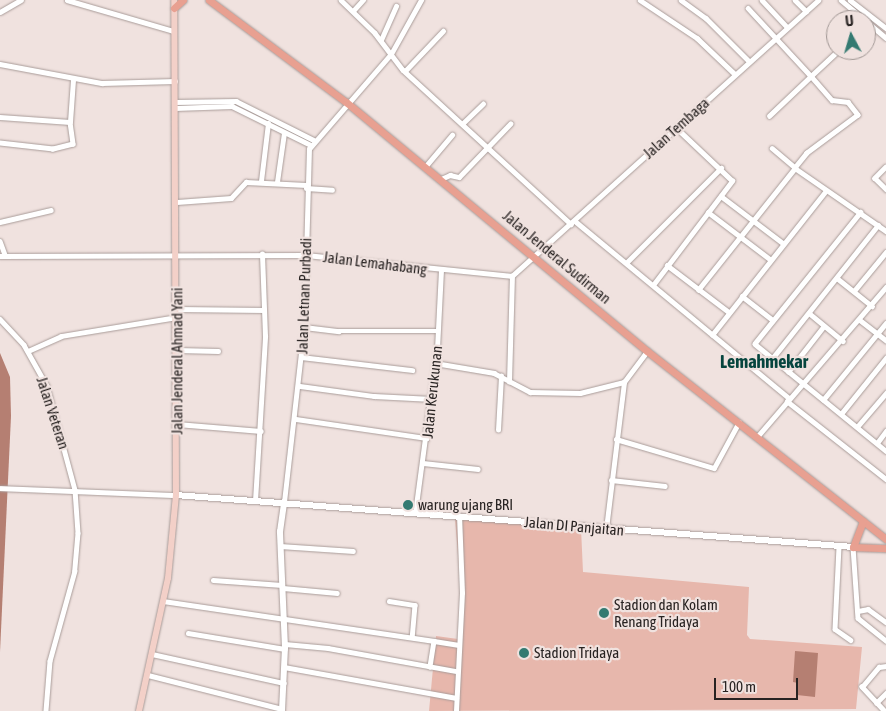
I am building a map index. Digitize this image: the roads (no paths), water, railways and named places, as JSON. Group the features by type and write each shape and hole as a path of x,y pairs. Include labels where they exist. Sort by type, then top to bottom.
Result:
{"main road":[{"path":"174,4 183,0"},
{"name":"Jalan Jenderal Sudirman","path":"209,0 346,102 535,256 647,351 886,539"},
{"name":"Jalan Jenderal Ahmad Yani","path":"139,711 163,601 176,495 178,317 174,4"},
{"path":"863,521 853,547 886,548"}],"street":[{"path":"0,12 21,0"},
{"path":"67,0 174,31"},
{"path":"341,0 381,40 405,71 573,223 627,262 788,399 886,479"},
{"path":"353,11 363,0"},
{"path":"312,142 390,52 421,0"},
{"path":"640,0 697,38 735,74"},
{"path":"681,0 706,18 749,61"},
{"path":"762,0 787,28"},
{"path":"795,0 806,11"},
{"name":"Jalan Tembaga","path":"535,256 818,0"},
{"path":"841,0 854,10"},
{"path":"850,0 886,28"},
{"path":"381,40 396,6"},
{"path":"698,290 807,153 858,116 848,102 835,102 775,40 748,8"},
{"path":"876,29 886,38"},
{"path":"405,71 443,31"},
{"path":"770,116 828,60"},
{"path":"0,64 74,80 175,81"},
{"path":"0,143 52,149 72,145 70,122 74,80"},
{"path":"175,105 236,102 312,142"},
{"path":"462,124 484,104"},
{"path":"175,105 227,105 268,123 284,133 312,142"},
{"path":"0,117 70,122"},
{"path":"261,180 268,123"},
{"path":"441,179 450,175 459,178 487,146 510,124"},
{"path":"653,285 732,181 722,168 676,128"},
{"path":"277,182 284,133"},
{"path":"425,167 452,135"},
{"name":"Jalan Letnan Purbadi","path":"284,502 300,386 304,327 306,186 312,142"},
{"path":"772,149 825,192 861,212 886,231"},
{"path":"885,187 875,178 886,167"},
{"path":"627,262 722,168"},
{"path":"177,202 231,198 244,183 261,180 332,190"},
{"path":"712,335 728,312 825,192"},
{"path":"721,196 783,244"},
{"path":"0,222 51,210"},
{"path":"708,212 770,259"},
{"path":"861,212 755,344 771,360 886,451"},
{"path":"771,360 878,225"},
{"path":"0,241 3,256"},
{"path":"854,291 886,252"},
{"name":"Jalan Lemahabang","path":"3,256 177,253 306,255 512,276"},
{"path":"255,500 261,431 264,310 262,254"},
{"path":"509,382 512,276 535,256"},
{"path":"667,265 728,312"},
{"name":"Jalan Kerukunan","path":"415,513 432,398 441,270"},
{"path":"836,278 872,306"},
{"path":"757,437 788,399 843,341 886,288"},
{"path":"742,296 773,320"},
{"path":"177,309 264,310"},
{"path":"809,313 843,341"},
{"path":"28,351 62,336 178,317"},
{"name":"Jalan Veteran","path":"0,319 28,351 51,398 75,490 78,533 75,571 50,661 46,711"},
{"path":"860,320 886,340"},
{"path":"823,400 886,323"},
{"path":"788,372 824,326"},
{"path":"304,327 339,332 438,331"},
{"path":"178,350 218,351"},
{"path":"606,529 624,382 647,351"},
{"path":"301,357 412,370"},
{"path":"841,414 886,358"},
{"path":"435,363 501,376 526,391 551,394 580,393 624,382"},
{"path":"498,430 501,376"},
{"path":"300,386 374,396 432,398"},
{"path":"857,427 886,393"},
{"path":"296,418 427,438"},
{"path":"616,439 714,468 739,422"},
{"path":"178,424 261,431"},
{"path":"877,443 886,431"},
{"path":"423,463 478,469"},
{"path":"611,480 664,486"},
{"path":"0,488 176,495"},
{"name":"Jalan DI Panjaitan","path":"176,495 459,515 606,529 853,547"},
{"path":"148,674 282,710 285,647 280,546 284,502"},
{"path":"456,711 456,671 459,645 459,515"},
{"path":"280,546 353,551"},
{"path":"839,547 835,629 851,640"},
{"path":"853,547 858,611 861,622 886,641"},
{"path":"213,580 337,593"},
{"path":"163,601 284,621 412,637 459,645"},
{"path":"389,601 414,605 412,637"},
{"path":"858,611 868,609 886,622"},
{"path":"188,633 285,647 328,648 456,671"},
{"path":"430,667 434,641"},
{"path":"152,654 284,684"},
{"path":"884,711 862,686 881,665 886,666"},
{"path":"284,667 456,698"},
{"path":"876,703 886,693"}],"place":[{"name":"warung ujang BRI","path":"408,505"},
{"name":"Stadion dan Kolam Renang Tridaya","path":"604,613"},
{"name":"Stadion Tridaya","path":"524,653"}],"district":[{"name":"Lemahmekar","path":"764,362"}]}
